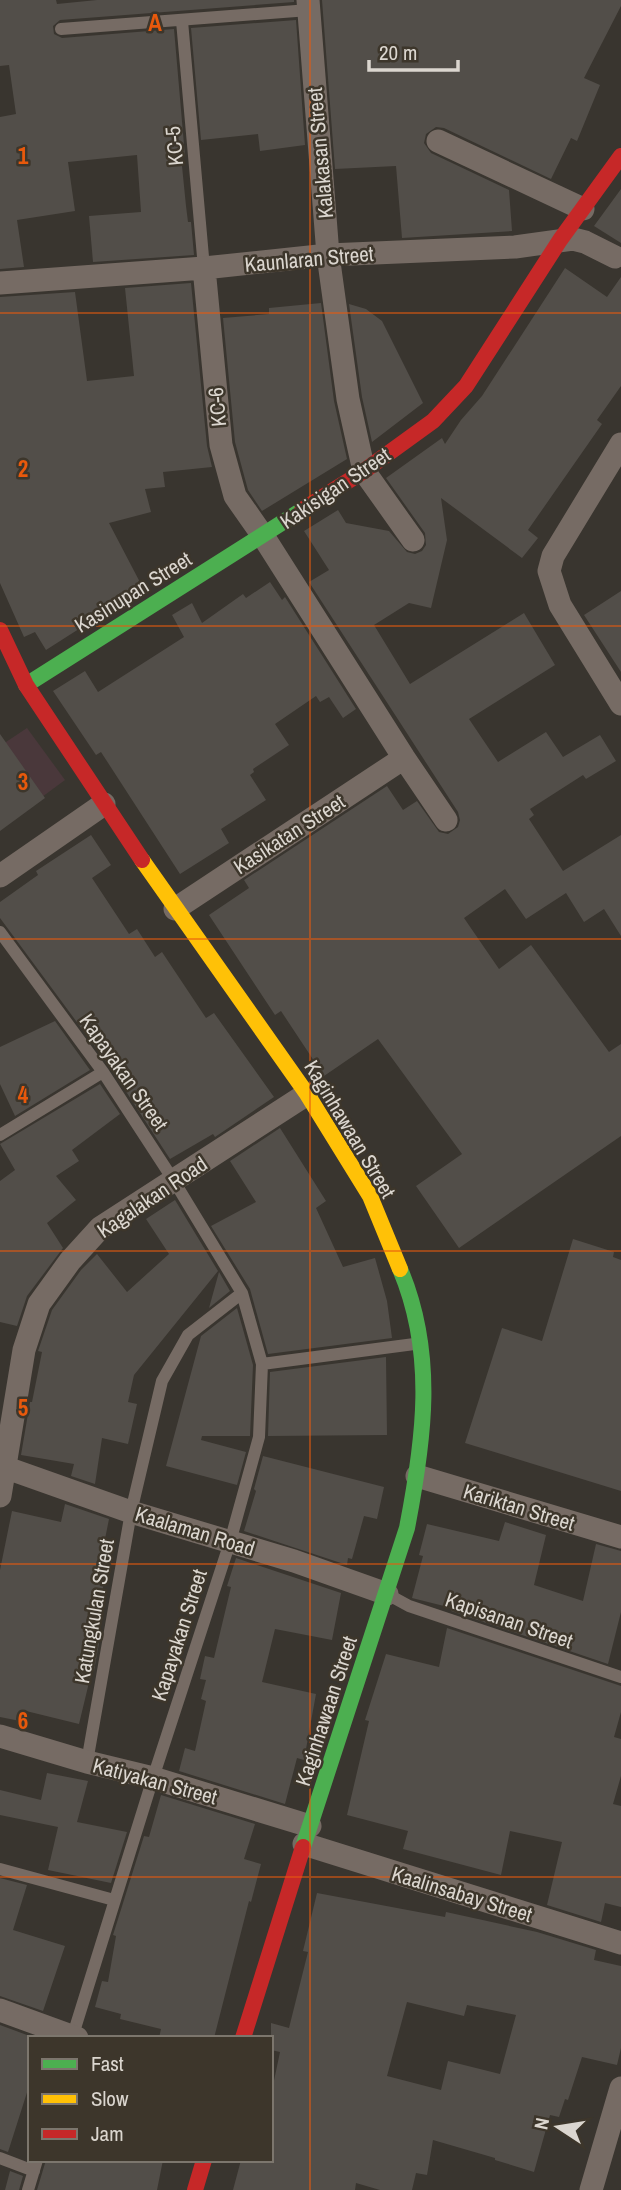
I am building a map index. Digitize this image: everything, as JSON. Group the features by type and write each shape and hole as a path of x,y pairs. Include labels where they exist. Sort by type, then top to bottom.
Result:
{"street":[{"name":"Kalakasan Street","path":"308,5 328,255 348,399 363,471"},
{"path":"438,141 583,209"},
{"name":"Kakisigan Street","path":"446,820 263,536 363,471 433,421 467,386 560,240 621,156"},
{"name":"Kaunlaran Street","path":"0,284 328,255 515,247 573,239 615,257"},
{"name":"KC-6","path":"204,268 221,445 234,496 263,536"},
{"path":"621,446 553,556 549,571 560,605 621,704"},
{"path":"363,471 413,540"},
{"name":"Kasinupan Street","path":"26,685 263,536"},
{"name":"Kaginhawaan Street","path":"0,630 26,685 176,909 307,1094 370,1196 410,1292 422,1343 424,1406 417,1476 407,1528 244,2036"},
{"name":"Kasikatan Street","path":"176,909 404,758"},
{"path":"0,876 104,804"},
{"name":"Kagalakan Road","path":"0,1496 24,1350 39,1304 70,1261 100,1228 307,1094"},
{"name":"Kaalaman Road","path":"4,1467 131,1512 294,1561 387,1594"},
{"name":"Kariktan Street","path":"417,1476 621,1537"},
{"name":"Katiyakan Street","path":"0,1736 153,1778 307,1835"},
{"name":"Kaalinsabay Street","path":"307,1835 621,1944"},
{"path":"0,2010 71,2036"},
{"path":"591,2190 621,2088"},
{"path":"195,2190 203,2162"}],"lane":[{"path":"61,29 182,21 308,5"},
{"name":"KC-5","path":"182,21 204,268"},
{"name":"Kapayakan Street","path":"0,932 103,1072 242,1293 262,1364 259,1437 230,1542 114,1900 74,2036"},
{"path":"0,1135 103,1072"},
{"name":"Katungkulan Street","path":"87,1762 131,1512 162,1381 188,1335 242,1293"},
{"path":"262,1364 422,1343"},
{"name":"Kapisanan Street","path":"387,1594 409,1606 621,1677"},
{"path":"0,1868 114,1900"},
{"path":"0,2158 35,2165 28,2190"}],"shaded area":[{"path":"27,728 65,780 0,828 0,746"}],"building":[{"path":"0,0 56,0 57,4 97,0 294,0 60,20 53,26 54,34 62,38 174,29 185,156 181,156 194,255 93,262 89,216 141,212 137,155 68,162 75,211 17,220 24,267 0,269 0,117 16,114 9,65 0,66"},
{"path":"322,0 621,0 621,6 584,78 600,85 577,141 571,138 551,179 444,128 436,127 426,134 424,143 431,153 509,190 512,231 402,238 396,166 335,169"},
{"path":"296,20 305,145 260,151 258,134 201,140 191,28"},
{"path":"621,189 621,243 594,226"},
{"path":"565,268 607,297 621,277 621,386 597,420 602,424 528,530 538,538 522,558 441,498 447,540 431,608 409,603 374,625 410,684 524,613 555,665 469,719 498,762 546,732 563,757 600,735 616,761 586,779 583,775 530,809 534,815 529,819 563,871 621,835 621,936 604,909 584,922 566,893 526,919 505,889 464,918 499,969 531,945 609,1052 621,1044 621,1136 459,1248 416,1186 462,1154 378,1039 324,1076 281,1011 275,1015 209,915 249,888 244,880 387,786 403,810 417,801 439,832 448,834 458,827 458,812 309,582 329,570 304,531 338,510 346,523 389,531 407,552 415,554 422,551 426,545 425,533 386,478 442,438 445,444 482,396"},
{"path":"191,283 207,446 212,467 163,472 165,487 145,489 151,512 109,523 143,588 46,650 35,632 24,637 0,583 0,297 75,292 87,381 134,376 125,288"},
{"path":"321,303 334,401 347,459 262,511 248,490 235,442 223,318 269,314 269,308"},
{"path":"349,304 366,309 382,321 423,403 372,442 362,397"},
{"path":"270,582 282,600 285,597 356,709 343,718 329,697 320,702 316,696 275,724 289,745 253,769 254,772 250,775 266,800 221,829 229,843 180,874 101,752 96,755 53,691 85,671 98,692 184,637 172,615 192,603 202,623 243,594 246,598"},
{"path":"621,591 621,672 584,615"},
{"path":"0,734 45,798 0,831"},
{"path":"91,835 111,865 92,878 129,934 137,929 155,957 162,952 206,1018 214,1013 274,1097 215,1137 213,1134 170,1159 110,1067 0,918 0,902 38,875 36,871"},
{"path":"55,1021 90,1070 15,1116 0,1084 0,1047"},
{"path":"100,1084 120,1114 72,1150 79,1161 56,1176 76,1200 47,1223 63,1248 27,1296 17,1326 0,1322 0,1181 15,1170 0,1144"},
{"path":"280,1128 326,1201 316,1208 343,1267 375,1258 387,1301 392,1338 268,1354 250,1289 211,1226 256,1202 230,1161"},
{"path":"175,1200 218,1271 134,1375 128,1402 137,1404 128,1444 102,1438 95,1484 71,1476 74,1464 21,1455 42,1352 38,1351 52,1310 81,1270 97,1254 127,1292 169,1254 146,1219"},
{"path":"573,1239 614,1252 613,1257 621,1260 621,1491 465,1443 502,1328 542,1341"},
{"path":"219,1272 230,1291 209,1308"},
{"path":"237,1308 253,1365 250,1436 202,1436 201,1440 246,1452 237,1485 166,1466 201,1336"},
{"path":"386,1357 387,1435 268,1436 270,1372"},
{"path":"263,1456 384,1487 377,1519 364,1516 352,1559 348,1558 347,1565 244,1531"},
{"path":"65,1504 109,1519 103,1549 111,1551 91,1641 99,1643 79,1724 22,1710 20,1721 0,1717 0,1570 12,1511 61,1522"},
{"path":"505,1522 546,1535 534,1585 583,1601 596,1544 621,1551 621,1612 608,1664 451,1611 452,1608 412,1598 423,1556 419,1555 427,1524 499,1541"},
{"path":"236,1558 341,1593 332,1640 275,1629 262,1682 316,1694 304,1760 297,1758 285,1804 179,1771 185,1748 195,1751 206,1701 201,1699 206,1680 200,1679 205,1656 214,1658 231,1587 227,1586"},
{"path":"447,1628 621,1686 621,1712 614,1737 621,1739 621,1776 613,1804 621,1806 621,1907 605,1903 601,1922 547,1905 562,1842 510,1831 501,1875 403,1849 408,1831 347,1815 369,1721 365,1720 386,1654 439,1667"},
{"path":"47,1773 88,1781 77,1822 127,1832 111,1883 48,1870 58,1827 0,1815 0,1790 41,1800"},
{"path":"161,1795 255,1824 244,1859 261,1864 215,2036 159,2036 161,2029 120,2019 121,2014 95,2007 102,1981 108,1982 116,1936 113,1935 144,1836 149,1837"},
{"path":"0,1878 27,1885 13,1930 65,1946 43,2011 0,1996"},
{"path":"317,1893 445,1917 446,1912 537,1932 596,1950 594,1960 621,1966 621,2048 617,2065 582,2057 568,2100 565,2099 559,2117 550,2115 534,2172 433,2140 427,2175 416,2173 412,2190 380,2190 356,2183 355,2190 233,2190 240,2162 273,2162 273,2085 280,2052 273,2050 271,2023 289,2028 308,1952 303,1951","holes":["407,2002 464,2016 467,2005 516,2015 500,2074 448,2061 441,2090 387,2076"]},
{"path":"0,2025 30,2036 28,2089 8,2152 0,2149"},
{"path":"45,2162 163,2162 157,2190 37,2190"},
{"path":"10,2171 23,2176 19,2190 5,2190"}],"traffic: fast":[{"path":"26,685 302,510"},
{"path":"303,1847 407,1528 413,1495 422,1430 423,1365 419,1333 400,1269"}],"traffic: slow":[{"path":"142,860 307,1094 370,1196 400,1269"}],"traffic: jam":[{"path":"302,510 364,471 433,421 466,386 560,240 621,156"},
{"path":"0,630 26,685 142,860"},
{"path":"244,2036 303,1847"},
{"path":"195,2190 203,2162"}]}
